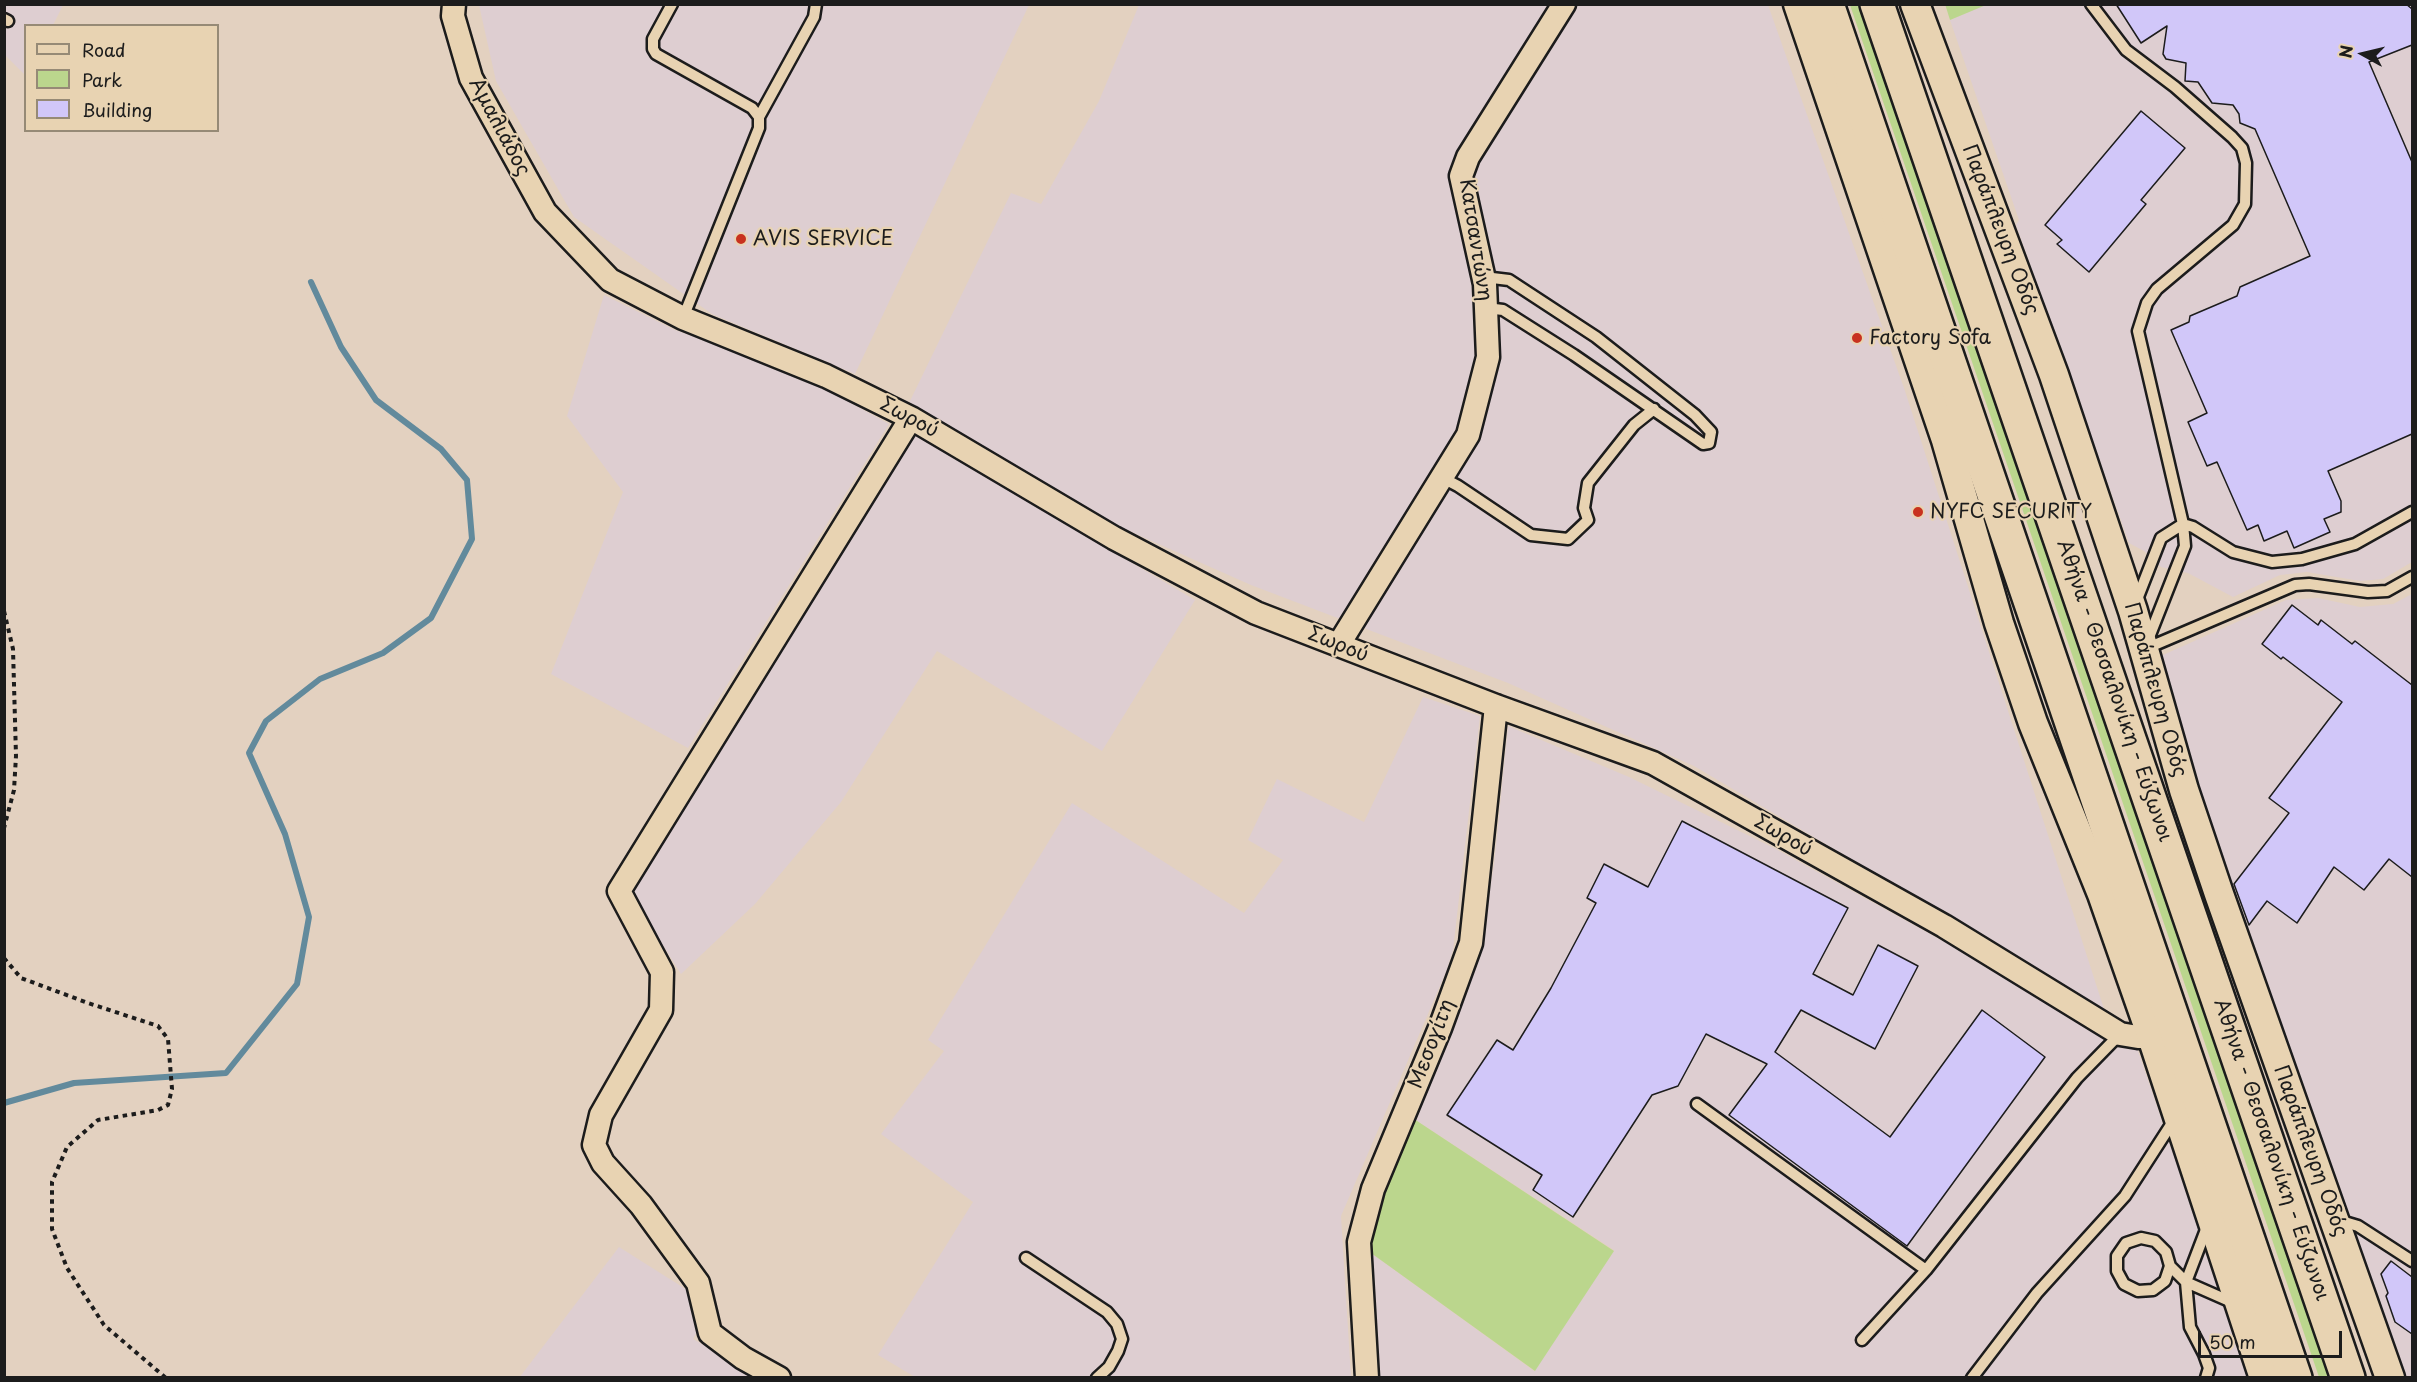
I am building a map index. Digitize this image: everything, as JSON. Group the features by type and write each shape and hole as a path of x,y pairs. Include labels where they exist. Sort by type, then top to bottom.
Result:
{"highway":[{"path":"1827,4 2295,1377"},
{"name":"Αθήνα - Θεσσαλονίκη - Εύζωνοι","path":"1876,4 2348,1377"}],"street":[{"name":"Αμαλιάδος","path":"454,4 453,16 471,78 545,212"},
{"name":"Κατσαντώνη","path":"1339,644 1468,435 1488,357 1484,277 1461,176 1468,157 1564,4"},
{"path":"1798,4 1946,440 1999,623 2033,723 2102,894 2152,1037 2239,1305 2257,1372"},
{"name":"Παράπλευρη Οδός","path":"1915,4 2055,375 2133,611 2184,790 2391,1377"},
{"name":"Σωρού","path":"545,212 609,280 683,318 826,376 911,418 1114,538 1256,613 1496,706 1653,763 1944,926 2120,1034 2152,1037"},
{"path":"779,1377 743,1358 710,1333 698,1284 641,1205 603,1163 594,1145 601,1115 661,1010 662,972 619,891 911,418"},
{"name":"Μεσογίτη","path":"1366,1377 1359,1242 1373,1189 1440,1028 1471,943 1496,706"}],"lane":[{"path":"672,4 653,39 656,54 752,108 759,117"},
{"path":"683,318 754,145 759,128 759,117 813,17 816,4"},
{"path":"2091,4 2126,50 2175,87 2232,137 2242,148 2246,163 2245,204 2233,225 2157,290 2147,303 2138,331 2185,546 2144,649"},
{"path":"1484,277 1509,280 1596,337 1695,415 1711,432 1709,443 1703,444 1654,409 1503,310 1486,308"},
{"path":"1441,477 1531,535 1568,539 1588,520 1584,508 1588,483 1634,426 1654,409"},
{"path":"2133,611 2161,538 2182,524 2193,527 2233,552 2272,561 2301,558 2355,544 2412,512"},
{"path":"2144,649 2295,585 2310,584 2368,592 2386,591 2412,577"},
{"path":"1862,1340 1926,1270 2077,1078 2120,1034"},
{"path":"1697,1104 1926,1270"},
{"path":"1972,1377 2037,1293 2125,1196 2178,1115"},
{"path":"2206,1377 2209,1368 2190,1327 2186,1282 2211,1216"},
{"path":"2335,1219 2358,1226 2412,1261"},
{"path":"2170,1266 2164,1281 2153,1290 2138,1291 2124,1284 2117,1271 2117,1256 2126,1243 2140,1238 2155,1241 2166,1252 2170,1266 2186,1282 2239,1305"},
{"path":"1026,1258 1107,1312 1117,1324 1122,1340 1118,1351 1108,1367 1097,1377"}],"path":[{"path":"4,611 14,649 16,756 14,789 4,828"},
{"path":"4,958 21,978 158,1026 168,1039 172,1089 168,1105 158,1110 98,1120 67,1147 52,1182 52,1229 67,1268 104,1324 166,1377"}],"shaded area":[{"path":"1986,4 2412,5 2412,562 2383,579 2360,581 2307,572 2280,575 2233,597 2188,573 2161,567 2144,551 2129,543 2016,225 2019,220 1950,20"},
{"path":"4,5 63,5 54,24 24,24 24,74 5,55"},
{"path":"479,5 1029,5 855,374 712,314 574,217 496,81"},
{"path":"1139,5 1768,5 1905,391 2104,1009 1694,766 1508,683 1251,585 1091,514 909,403 1011,193 1041,204 1099,101"},
{"path":"604,295 675,330 756,358 829,391 889,424 688,748 551,674 623,492 567,416"},
{"path":"912,433 1195,600 1102,751 937,651 841,802 755,904 681,974 628,890"},
{"path":"2412,594 2412,1377 2400,1377 2195,795 2160,664 2163,655 2286,600 2318,598 2360,607 2393,604"},
{"path":"1423,697 1480,716 1453,950 1446,972 1341,1216 1351,1377 915,1377 878,1355 973,1202 881,1134 944,1051 928,1040 1072,803 1244,913 1283,860 1248,840 1277,779 1364,822"},
{"path":"1508,726 1629,777 1774,848 2137,1048 2250,1377 1375,1377 1371,1253 1534,1371 1614,1250 1411,1117 1483,930 1494,865"},
{"path":"619,1247 711,1305 693,1339 762,1377 519,1378"}],"green space":[{"path":"1945,4 1986,4 1986,5 1950,20"},
{"path":"1850,5 1860,5 2330,1377 2319,1377"},
{"path":"1411,1117 1614,1251 1535,1371 1371,1253 1378,1203"}],"building":[{"path":"2116,4 2406,4 2412,9 2412,45 2369,62 2412,162 2412,434 2328,471 2341,501 2341,512 2324,519 2330,532 2294,548 2287,531 2264,541 2258,525 2247,530 2217,462 2207,466 2188,422 2207,413 2171,330 2189,322 2190,316 2237,296 2240,287 2310,256 2255,129 2240,123 2239,114 2233,105 2212,103 2198,82 2185,81 2186,63 2166,59 2163,54 2167,26 2141,43"},
{"path":"2141,111 2185,148 2141,200 2146,204 2089,272 2057,244 2062,240 2045,225"},
{"path":"2292,605 2318,625 2321,620 2352,644 2355,641 2412,685 2412,877 2389,859 2364,890 2334,867 2297,923 2267,901 2249,925 2234,884 2289,813 2269,798 2342,702 2283,657 2281,659 2262,644"},
{"path":"1682,821 1848,908 1813,974 1853,995 1878,945 1918,966 1875,1049 1801,1010 1775,1052 1890,1137 1982,1010 2045,1057 1907,1246 1729,1115 1767,1064 1706,1034 1678,1086 1652,1095 1573,1217 1533,1190 1542,1175 1447,1115 1497,1040 1513,1050 1551,988 1596,903 1587,898 1604,864 1648,887"},
{"path":"2391,1261 2412,1277 2412,1334 2395,1322 2386,1296 2388,1293 2381,1274"}],"waterway":[{"path":"4,1103 74,1083 226,1073 297,984 309,917 285,834 249,753 266,721 320,679 383,653 431,618 472,539 467,480 441,449 376,400 341,347 311,282"}],"place":[{"name":"AVIS SERVICE","path":"741,239"},
{"name":"Factory Sofa","path":"1857,338"},
{"name":"NYFC SECURITY","path":"1918,512"}]}
